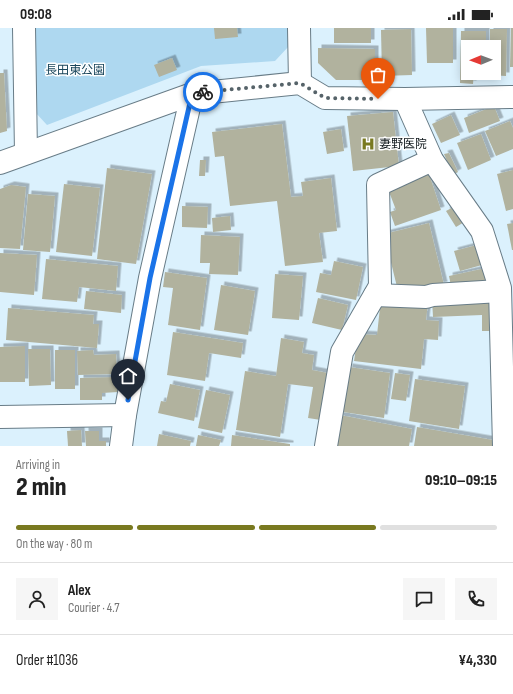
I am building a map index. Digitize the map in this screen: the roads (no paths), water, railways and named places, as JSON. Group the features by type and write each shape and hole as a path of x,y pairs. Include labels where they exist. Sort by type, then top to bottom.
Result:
{"street":[{"path":"24,28 26,153"},
{"path":"299,28 300,83"},
{"path":"0,163 192,94 300,83 325,98 406,99 513,97"},
{"path":"121,446 125,415 150,278 192,94"},
{"path":"406,99 432,160 482,230 500,288 504,446"},
{"path":"326,446 342,352 380,286 378,185 432,160"},
{"path":"375,295 426,297 433,295 500,291"},
{"path":"0,417 125,415"}],"place":[{"name":"妻野医院","path":"368,144"}],"park label":[{"name":"長田東公園","path":"75,70"}]}
